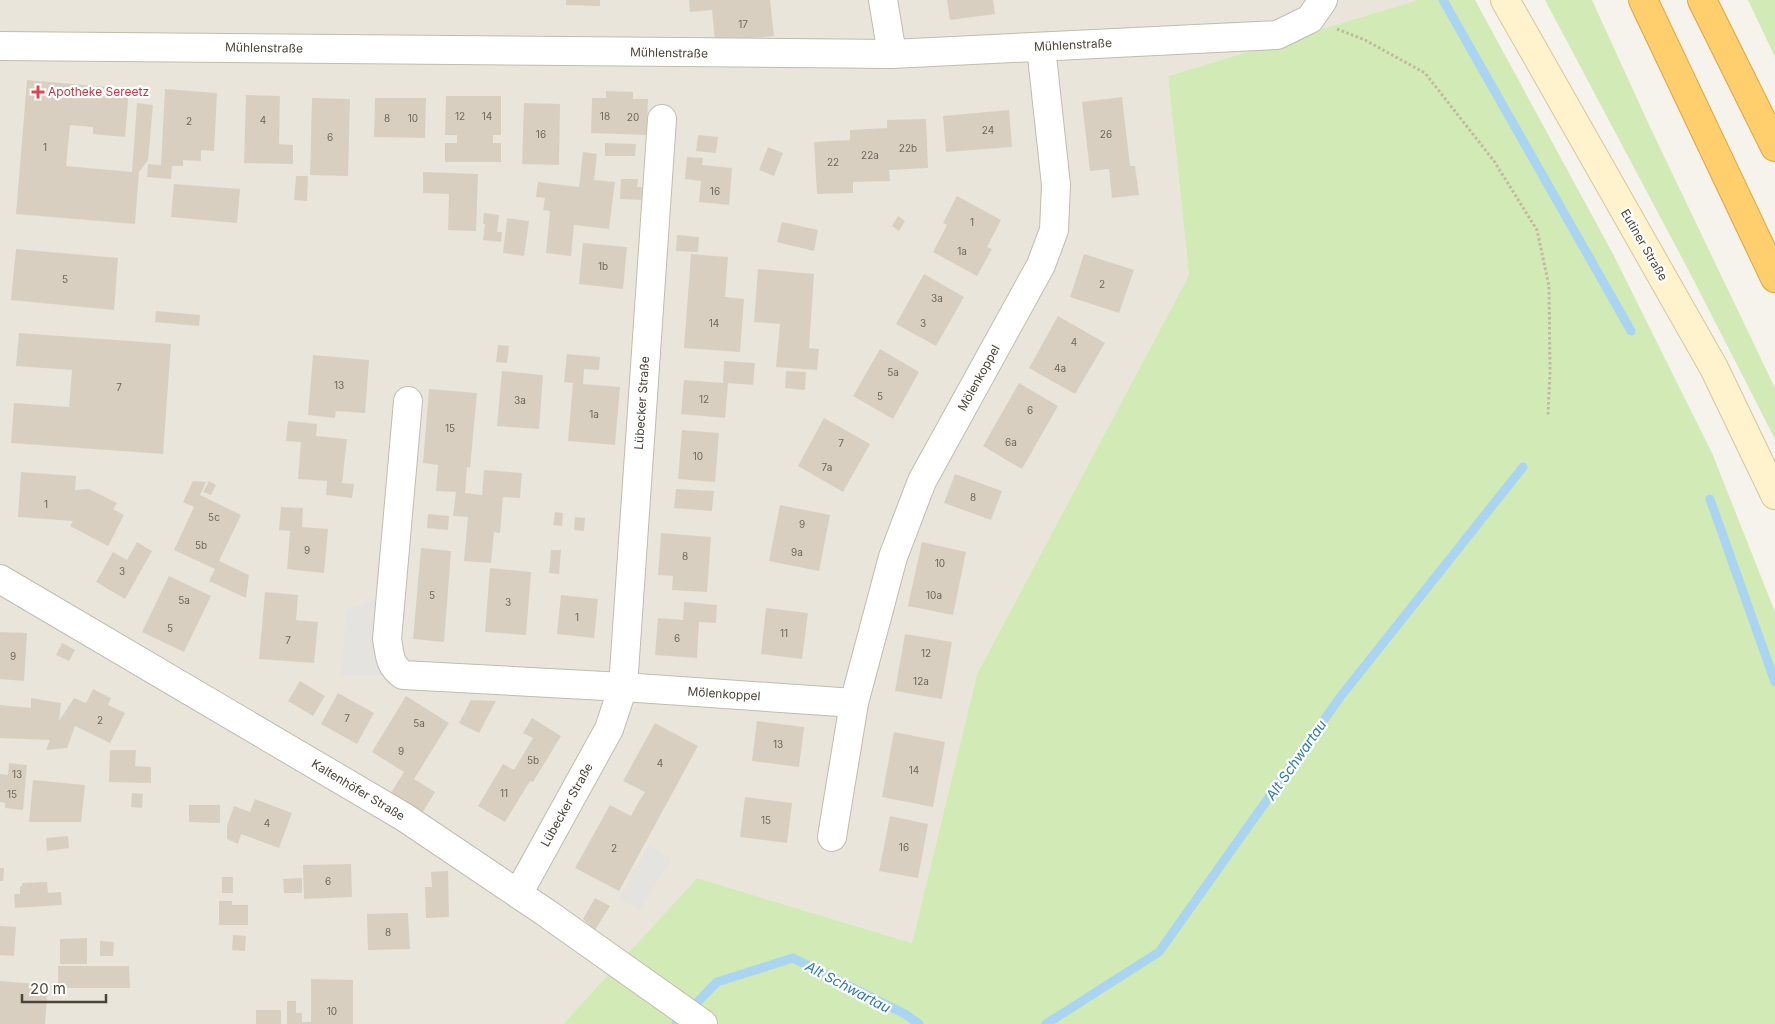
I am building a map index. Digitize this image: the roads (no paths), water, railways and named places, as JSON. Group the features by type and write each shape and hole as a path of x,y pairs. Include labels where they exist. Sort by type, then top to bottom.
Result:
{"highway":[{"path":"1642,0 1775,278"},
{"path":"1702,0 1775,146"}],"main road":[{"name":"Eutiner Straße","path":"1505,0 1714,368 1775,495"}],"street":[{"path":"883,0 892,54"},
{"name":"Mühlenstraße","path":"0,46 892,54 1277,35 1316,10"},
{"name":"Mölenkoppel","path":"832,837 854,703 893,556 922,482 1041,266 1054,230 1056,185 1041,47"},
{"name":"Lübecker Straße","path":"518,894 609,729 623,687 662,119"},
{"path":"408,401 387,639 390,660 395,669 403,675 623,687"},
{"name":"Kaltenhöfer Straße","path":"0,579 404,817 518,894 703,1024"},
{"name":"Mölenkoppel","path":"623,687 854,703"}],"waterway":[{"path":"1443,0 1631,331"},
{"name":"Alt Schwartau","path":"1046,1024 1159,952 1341,696 1523,467"},
{"path":"1710,499 1775,682"},
{"name":"Alt Schwartau","path":"676,1024 717,982 793,958 905,1014 919,1024"}],"place":[{"name":"Apotheke Sereetz","path":"38,92"}]}
